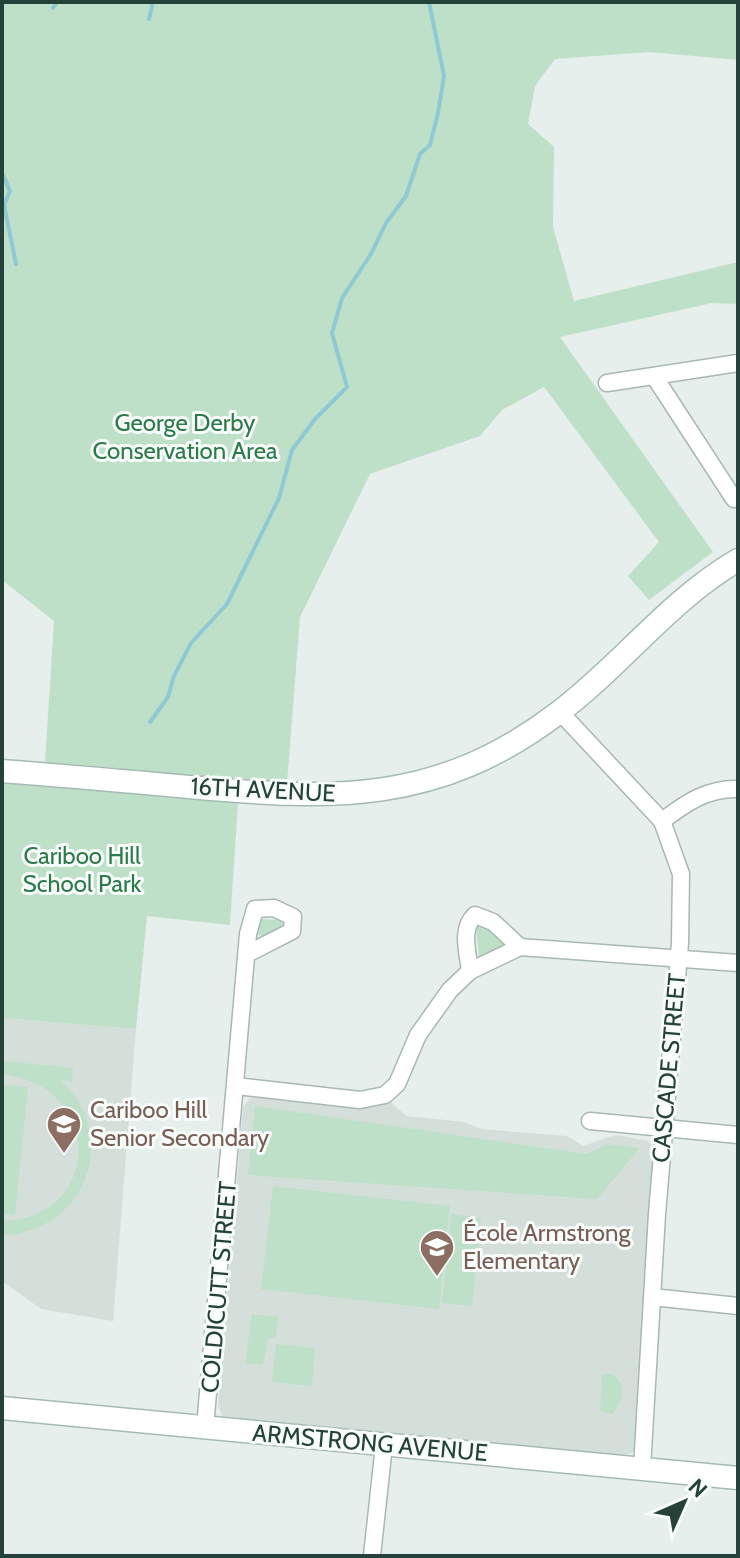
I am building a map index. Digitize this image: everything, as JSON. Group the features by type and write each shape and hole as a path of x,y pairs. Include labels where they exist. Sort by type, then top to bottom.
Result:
{"street":[{"path":"607,383 738,363"},
{"path":"654,376 734,499"},
{"name":"16TH AVENUE","path":"2,771 294,796 351,795 414,783 460,768 509,745 560,712 669,610 738,560"},
{"name":"CASCADE STREET","path":"560,712 662,821 681,874 679,957 664,1128 642,1468"},
{"path":"662,821 696,797 721,789 738,789"},
{"path":"470,971 466,933 468,922 475,915 493,922 520,947"},
{"path":"236,1086 360,1100 385,1095 400,1078 434,1010 470,971 520,947 738,963"},
{"name":"COLDICUTT STREET","path":"205,1427 247,954"},
{"path":"590,1121 738,1135"},
{"path":"652,1297 738,1306"},
{"name":"ARMSTRONG AVENUE","path":"2,1408 738,1478"},
{"path":"372,1556 384,1445"}],"shaded area":[{"name":"Cariboo Hill Senior Secondary","path":"2,1018 136,1029 113,1321 41,1309 2,1281"},
{"name":"École Armstrong Elementary","path":"257,1097 367,1108 390,1102 407,1116 464,1122 481,1129 567,1136 583,1146 615,1135 649,1141 653,1151 634,1452 621,1456 367,1435 222,1416 218,1405 243,1107 249,1099"}],"green space":[{"name":"George Derby Conservation Area","path":"2,2 738,2 738,60 649,52 555,59 535,86 528,124 554,147 553,227 574,301 738,262 738,304 712,303 560,337 713,552 649,600 628,576 659,542 544,387 502,410 480,436 370,474 300,617 287,784 81,765 72,768 45,762 54,621 2,580"},
{"name":"Cariboo Hill School Park","path":"2,781 238,803 230,925 147,916 136,1029 2,1018"},
{"path":"261,919 281,920 284,926 261,937 257,932"},
{"path":"480,923 504,945 479,957 476,927"},
{"path":"2,1061 73,1068 72,1081 60,1080 79,1102 89,1126 91,1151 86,1176 75,1198 58,1216 35,1229 7,1235 2,1234 2,1221 35,1215 59,1199 74,1177 78,1151 74,1125 60,1101 36,1083 2,1074"},
{"path":"2,1085 28,1087 15,1215 2,1213"},
{"path":"255,1106 586,1154 608,1144 640,1148 597,1199 248,1175"},
{"path":"273,1186 450,1206 439,1309 261,1289"},
{"path":"451,1214 481,1218 472,1306 442,1303"},
{"path":"252,1314 278,1317 276,1337 268,1339 263,1365 245,1363"},
{"path":"276,1344 315,1348 312,1386 272,1382"},
{"path":"612,1374 620,1383 622,1393 612,1414 600,1411 602,1375"}],"waterway":[{"path":"53,8 57,2"},
{"path":"149,19 153,2"},
{"path":"150,722 168,697 174,676 191,643 227,604 279,498 292,450 315,419 347,387 332,333 342,298 371,254 386,223 406,196 420,154 430,145 438,113 444,76 429,2"},
{"path":"2,173 10,191 4,205 16,264"}],"place":[{"name":"Cariboo Hill Senior Secondary","path":"64,1155"},
{"name":"École Armstrong Elementary","path":"437,1278"}]}
